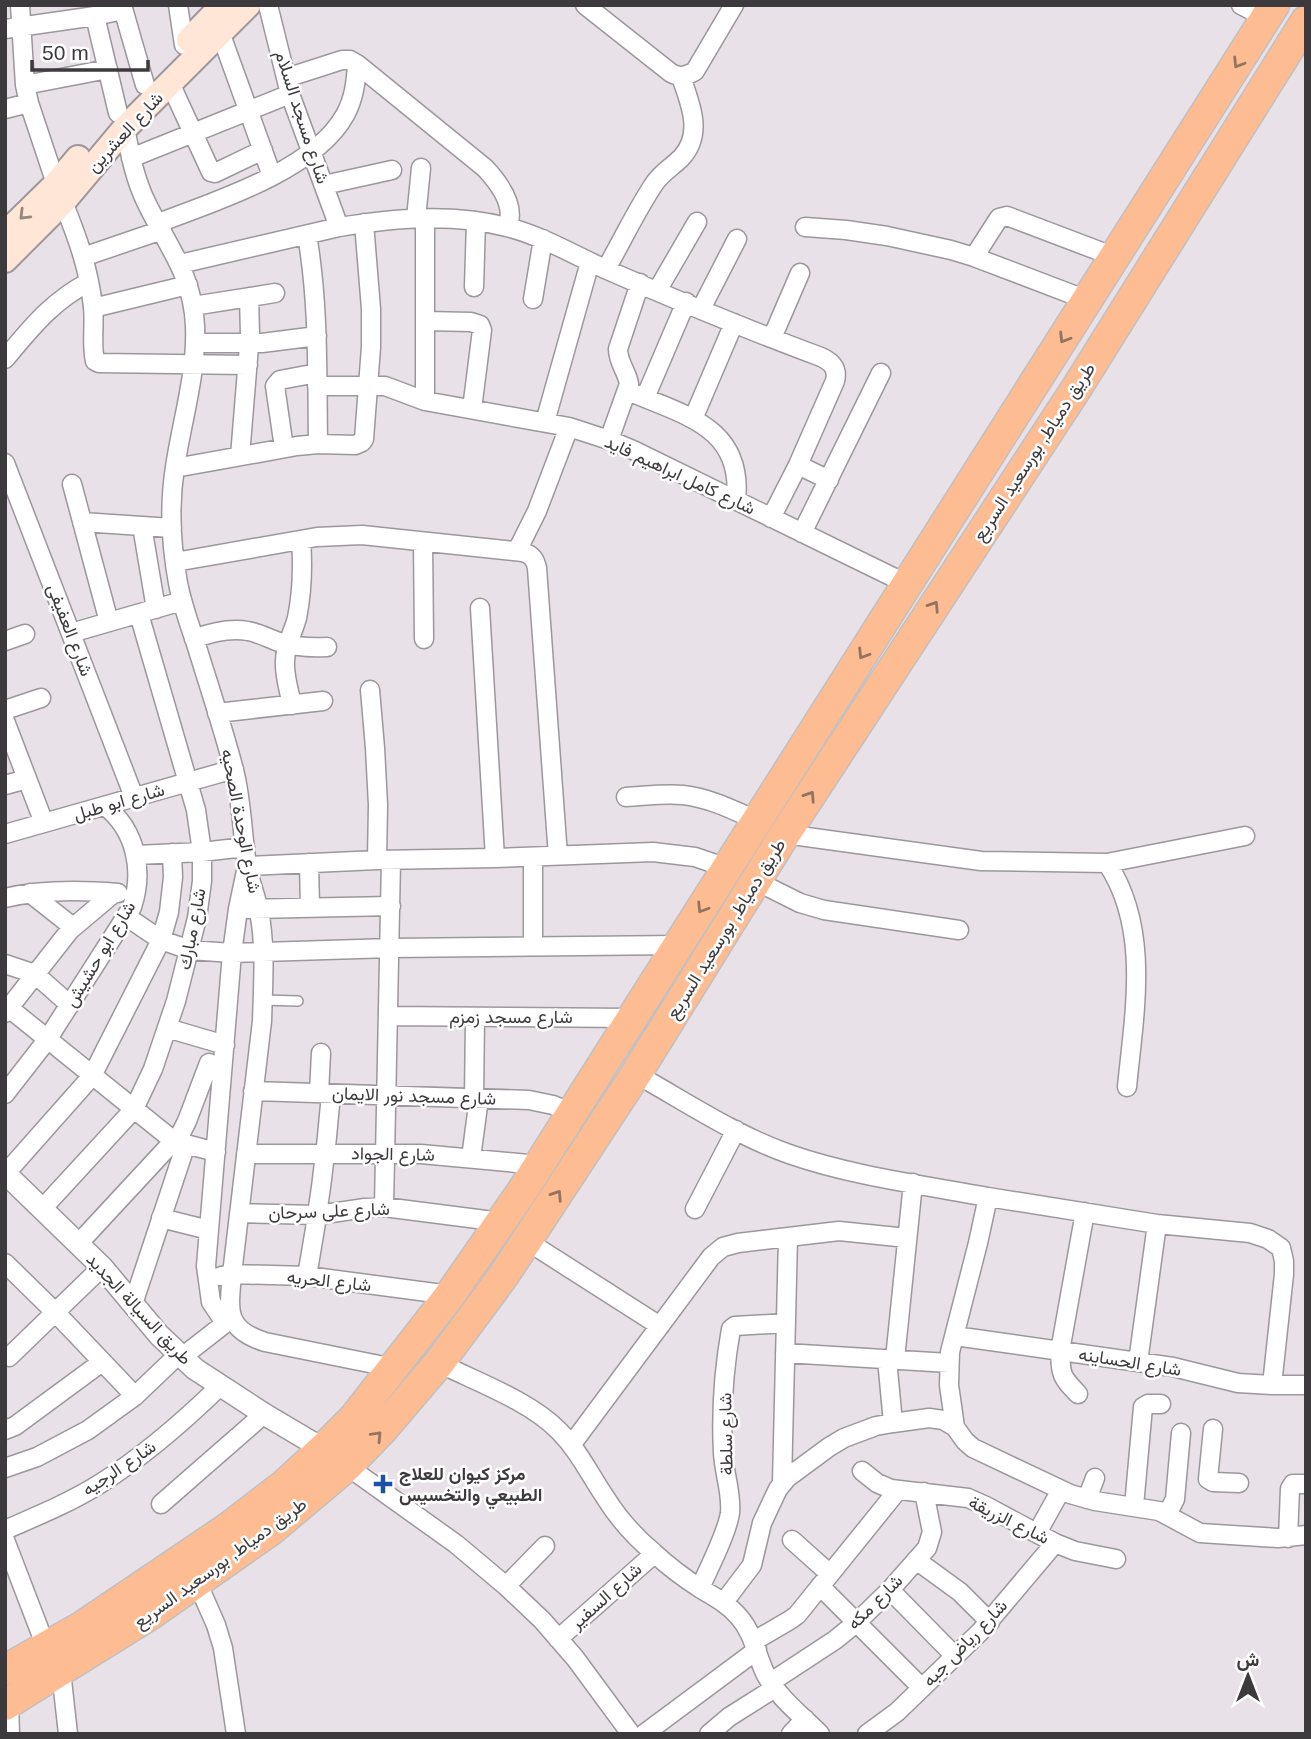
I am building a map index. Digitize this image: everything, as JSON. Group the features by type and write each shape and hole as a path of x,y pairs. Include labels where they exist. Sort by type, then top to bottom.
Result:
{"highway":[{"name":"طريق دمياط, بورسعيد السريع","path":"144,1602 197,1582 271,1530 318,1491 354,1418 450,1295 539,1165 1115,257 1261,10"},
{"name":"طريق دمياط, بورسعيد السريع","path":"7,1704 53,1659 144,1602 284,1485 381,1432 439,1363 504,1275 636,1074 785,834 1076,389 1306,21"},
{"path":"507,1214 533,1232"},
{"path":"477,1258 504,1275"},
{"name":"طريق دمياط, بورسعيد السريع","path":"5,1670 53,1659"}],"main road":[{"name":"شارع العشرين","path":"5,260 122,121 145,85 218,14 248,5"},
{"name":"شارع العشرين","path":"122,121 170,83 218,14"},
{"name":"شارع العشرين","path":"5,234 59,193"}],"street":[{"path":"20,5 13,28 25,85 59,193 83,257 93,308 95,361 127,364 248,365"},
{"path":"178,5 184,45"},
{"name":"شارع مسجد السلام","path":"268,5 288,86 339,227"},
{"path":"585,5 671,73 681,76 695,71 734,5"},
{"path":"13,28 95,16 123,7 145,85"},
{"path":"218,14 248,112 272,176"},
{"name":"شارع الوحدة الصحيه","path":"95,16 139,184 180,264 193,306 193,364 172,498 175,562 182,601 234,769 247,866 258,909 263,953 260,1044 232,1274 229,1321"},
{"path":"131,159 248,112 288,86 342,60 350,60 485,168 499,183 508,199 510,223 507,227"},
{"path":"83,257 230,196 272,176 312,152 335,130 345,115 354,90 357,64"},
{"path":"25,85 108,69"},
{"path":"545,422 598,265 654,183 689,147 695,126 694,115 681,76"},
{"path":"170,83 209,170 213,173 263,150"},
{"path":"5,109 29,103"},
{"path":"421,168 425,401"},
{"path":"324,184 392,170"},
{"path":"974,257 999,218 1007,216 1115,257"},
{"path":"180,264 364,223 421,218 476,221 507,227 542,239 657,291 827,360 835,370 835,381 771,518"},
{"path":"474,287 476,221"},
{"path":"657,291 697,222"},
{"path":"175,468 284,448 318,444 355,445 362,442 371,347 371,309 364,223"},
{"path":"805,228 887,236 974,257 1087,300"},
{"path":"307,234 313,268 317,336 318,444"},
{"path":"533,299 542,239"},
{"path":"645,398 693,306 737,239"},
{"path":"772,338 800,273"},
{"path":"5,359 33,324 56,303 89,282"},
{"path":"609,440 628,391 628,377 621,364 618,349 640,283"},
{"path":"93,308 188,285"},
{"path":"193,306 275,293"},
{"path":"240,456 250,344 249,297"},
{"path":"425,321 471,322 480,326 482,330 472,409"},
{"path":"693,419 734,323"},
{"path":"195,343 250,344 317,336"},
{"path":"802,533 881,373"},
{"name":"شارع كامل ابراهيم فايد","path":"284,448 275,386 280,380 317,379 393,388 425,401 569,427 609,440 907,584"},
{"path":"628,391 693,419 717,435 733,458 737,472 736,501"},
{"path":"517,551 537,511 569,427"},
{"name":"شارع العفيفى","path":"5,463 134,797"},
{"path":"798,465 829,480"},
{"path":"72,484 108,622"},
{"path":"82,522 172,528"},
{"name":"شارع مبارك","path":"42,1209 134,1109 153,1069 176,1001 190,950 202,881 202,852 196,810 148,611 142,526"},
{"path":"175,562 339,535 517,551 531,555 537,568 558,856"},
{"path":"292,705 284,663 299,606 303,566 302,540"},
{"path":"423,542 424,639"},
{"path":"71,633 182,601"},
{"path":"480,608 495,858"},
{"path":"194,639 234,630 262,635 300,647 327,647"},
{"path":"5,642 25,634"},
{"path":"370,690 378,806 391,905 384,1207"},
{"path":"5,710 41,698"},
{"path":"217,713 323,701"},
{"path":"5,721 9,744 27,779 44,823"},
{"name":"شارع ابو طبل","path":"5,834 234,769"},
{"path":"5,785 27,779"},
{"path":"626,797 698,797 758,821"},
{"name":"شارع ابو حشيش","path":"5,1094 47,1040 127,917 136,895 136,855 129,833 117,815 105,806"},
{"path":"785,834 981,861 1107,863 1245,836"},
{"path":"136,855 202,852 245,846"},
{"path":"394,1368 250,1337 218,1315 211,1302 206,1266 232,953 247,866 653,852 695,857 727,868"},
{"path":"5,1173 92,1076 161,940 169,912 173,877 172,853"},
{"path":"533,857 533,945"},
{"path":"309,863 310,907"},
{"path":"1107,863 1124,897 1137,952 1136,999 1127,1087"},
{"path":"756,881 800,904 824,910 959,930"},
{"path":"5,898 30,893 89,891 136,895"},
{"path":"30,893 73,927"},
{"path":"114,893 73,927 7,1010 180,1142 216,1152"},
{"path":"238,909 391,905"},
{"path":"127,917 161,940 190,950 232,953 533,945 679,945"},
{"path":"5,964 34,974 70,1005"},
{"name":"شارع مسجد زمزم","path":"389,1016 632,1018"},
{"path":"471,1158 477,1098 475,1018"},
{"path":"167,1028 225,1045"},
{"path":"307,1276 326,1153 321,1053"},
{"path":"133,1304 161,1218 180,1142 209,1063"},
{"path":"636,1074 736,1130 778,1149 819,1163 988,1197 1157,1224 1250,1233 1268,1239 1281,1248 1284,1261 1272,1385"},
{"name":"شارع مسجد نور الايمان","path":"253,1091 529,1100 553,1105 572,1113"},
{"path":"695,1209 736,1130"},
{"path":"78,1244 180,1142"},
{"name":"شارع الجواد","path":"246,1154 434,1155 539,1165"},
{"name":"طريق السيالة الجديد","path":"5,1173 102,1267 159,1335 195,1369 335,1457 457,1544 506,1586 558,1639 591,1678 631,1734"},
{"path":"893,1423 891,1359 913,1183"},
{"path":"955,1427 949,1363 988,1197"},
{"name":"شارع على سرحان","path":"240,1213 318,1215 384,1207 507,1214"},
{"path":"1078,1394 1063,1377 1060,1351 1085,1212"},
{"path":"161,1218 209,1230"},
{"path":"1138,1362 1157,1224"},
{"path":"572,1444 716,1252 730,1245 839,1231 907,1238"},
{"path":"533,1232 660,1326"},
{"path":"782,1483 788,1237"},
{"path":"6,1267 56,1312 135,1396"},
{"path":"9,1357 102,1267"},
{"name":"شارع الحريه","path":"207,1277 232,1274 307,1276 450,1295"},
{"path":"5,1468 37,1457 88,1430 135,1396 180,1356 229,1321"},
{"name":"شارع سلطة","path":"700,1588 730,1513 722,1425 731,1329 735,1326 786,1323"},
{"name":"شارع الحساينه","path":"955,1336 1138,1362 1222,1380 1306,1385"},
{"path":"785,1353 949,1363"},
{"path":"5,1430 15,1426 102,1362"},
{"path":"439,1363 525,1405 558,1429 572,1444 606,1500 621,1519 654,1553 700,1588 724,1602 742,1620 773,1685 820,1734"},
{"name":"شارع الرجيه","path":"5,1530 51,1510 97,1485 141,1456 182,1423 220,1386"},
{"path":"1133,1506 1143,1408 1148,1404 1161,1404"},
{"path":"161,1504 264,1414"},
{"path":"724,1602 752,1565 762,1523 782,1483 828,1447 860,1432 893,1423 936,1418 943,1420 955,1427 973,1448 1061,1490 1087,1499 1166,1513 1200,1533 1267,1538 1297,1536 1290,1487 1293,1484 1306,1484"},
{"path":"1213,1429 1208,1479 1213,1482 1239,1483"},
{"path":"1166,1513 1175,1499 1181,1433"},
{"name":"شارع الزريقة","path":"862,1471 883,1486 898,1490 968,1498 1055,1543 1116,1559"},
{"path":"1178,1473 1209,1476"},
{"path":"1087,1499 1095,1478"},
{"path":"643,1734 790,1620 898,1490"},
{"path":"1037,1533 1061,1490"},
{"name":"شارع مكه","path":"709,1734 835,1640 890,1590 927,1548 931,1538 924,1493"},
{"path":"5,1540 53,1659 68,1734"},
{"path":"792,1541 856,1623 922,1688"},
{"name":"شارع رياض جبه","path":"867,1734 897,1712 990,1622 1055,1543"},
{"path":"506,1586 545,1546"},
{"name":"شارع السفير","path":"558,1639 654,1553"},
{"path":"916,1560 960,1592 990,1622"},
{"path":"197,1582 223,1648 236,1734"},
{"path":"890,1590 955,1656"},
{"path":"7,1704 10,1734"},
{"path":"791,1734 805,1719"}],"lane":[{"path":"262,1000 298,1001"}],"place":[{"name":"مركز كيوان للعلاج الطبيعي والتخسيس","path":"383,1484"}]}
